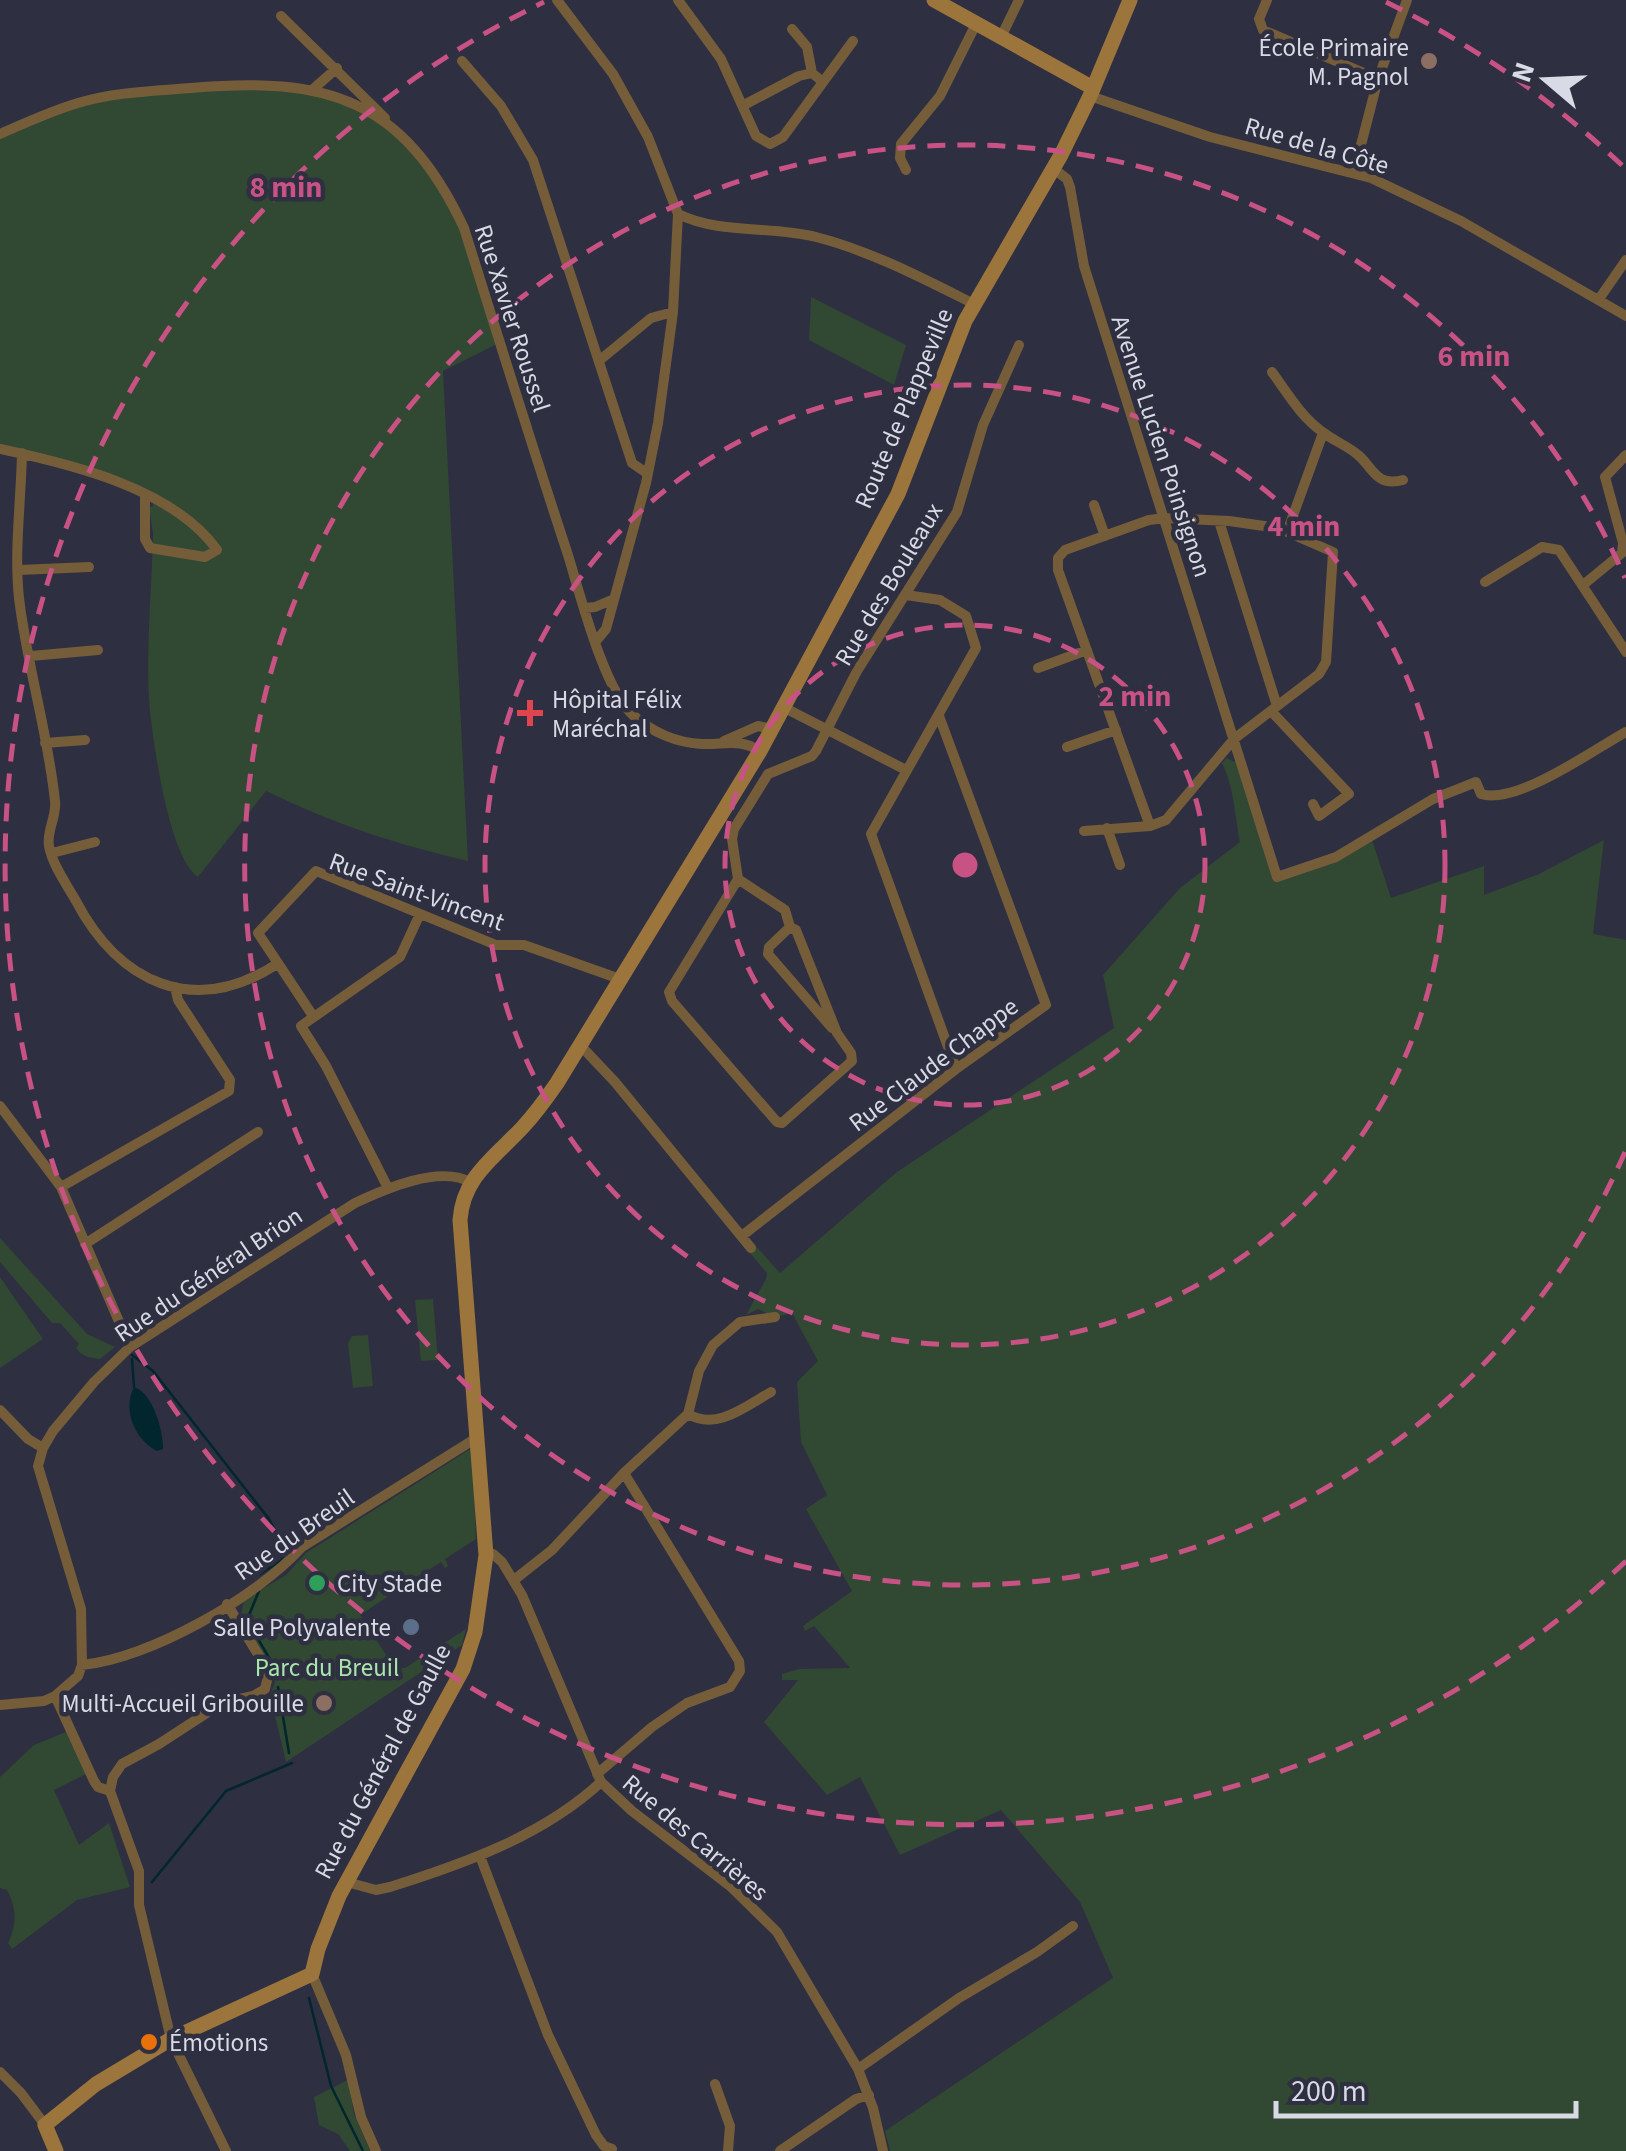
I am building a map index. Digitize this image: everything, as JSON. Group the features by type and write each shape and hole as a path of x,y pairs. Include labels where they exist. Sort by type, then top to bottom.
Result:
{"street":[{"path":"558,0 613,74 648,136 678,214 673,312 652,456 606,630 596,641"},
{"path":"678,0 706,35 760,140 775,144 853,40"},
{"path":"934,0 1002,35 1092,92"},
{"path":"1002,35 1019,0"},
{"name":"Route de Plappeville","path":"620,978 760,751 898,494 974,304 1054,169 1092,92 1130,0"},
{"path":"1267,0 1259,19 1263,30 1378,80"},
{"path":"1354,172 1378,80 1407,0"},
{"path":"281,16 392,127"},
{"path":"906,170 900,158 901,144 940,96 977,22"},
{"path":"792,29 807,46 812,74 823,82"},
{"path":"462,60 501,106 533,160 632,463 648,474"},
{"path":"312,90 336,68"},
{"path":"744,105 798,76 812,74"},
{"name":"Rue Xavier Roussel","path":"0,134 55,111 111,96 247,84 281,84 312,90 352,102 392,127 419,154 464,228 585,608 618,698 642,723 686,742 723,741 758,726 772,729"},
{"name":"Rue de la Côte","path":"1092,92 1210,137 1354,172 1412,195 1626,316"},
{"name":"Avenue Lucien Poinsignon","path":"1054,169 1070,187 1084,266 1277,877 1336,856 1414,809 1476,782 1480,794 1490,797 1534,784 1626,732"},
{"path":"678,214 714,227 773,229 818,238 896,266 974,304"},
{"path":"1599,299 1626,260"},
{"path":"600,360 651,318 673,312"},
{"name":"Rue des Bouleaux","path":"738,879 734,829 768,774 812,756 857,672 957,512 983,425 1019,345"},
{"path":"1272,372 1299,411 1360,456 1372,474 1396,482 1402,480"},
{"path":"1287,532 1324,433"},
{"path":"628,448 652,456"},
{"path":"0,449 74,466 145,496 181,515 217,550 205,556 150,548 145,539 145,496"},
{"path":"22,454 19,600 56,807 48,841 82,914 103,945 132,970 175,987 225,986 259,976 277,964"},
{"path":"1582,585 1622,553 1623,542 1605,477 1626,455"},
{"path":"1094,504 1105,536"},
{"path":"1084,831 1150,826 1166,820 1234,739 1319,674 1326,662 1333,552 1278,528 1164,518 1065,550 1058,558 1058,570 1150,826"},
{"path":"1219,521 1274,708 1348,794 1319,816 1313,804"},
{"path":"1485,582 1542,546 1559,550 1626,652"},
{"path":"19,570 89,567"},
{"path":"906,595 940,600 966,616 976,648 870,834 956,1069"},
{"path":"585,608 614,600"},
{"path":"31,656 98,650"},
{"path":"1038,668 1088,650"},
{"path":"783,707 906,770"},
{"name":"Rue Claude Chappe","path":"743,1235 956,1069 1046,1005 939,716"},
{"path":"1067,747 1116,730"},
{"path":"45,743 85,740"},
{"name":"Rue Xavier Roussel","path":"723,741 746,743 760,751"},
{"path":"1107,828 1120,865"},
{"path":"52,853 95,842"},
{"name":"Rue Saint-Vincent","path":"312,1016 258,933 316,871 496,945 524,945 620,978"},
{"path":"790,926 768,947 768,954 836,1033 851,1053 852,1061 785,1122 780,1123 672,1001 672,984 738,879 785,910 836,1033"},
{"path":"388,1188 326,1066 301,1026 400,957 420,914"},
{"path":"470,1182 544,1102 620,978"},
{"path":"61,1187 229,1091 230,1080 178,1000 175,987"},
{"path":"580,1044 752,1248"},
{"path":"0,1106 61,1187 130,1347"},
{"path":"85,1244 258,1132"},
{"name":"Rue du Général Brion","path":"43,1448 62,1420 130,1347 314,1226 388,1188 447,1175 470,1182"},
{"name":"Rue du Général de Gaulle","path":"312,1974 324,1932 347,1882 463,1669 474,1632 486,1556 460,1220 470,1182"},
{"path":"514,1580 552,1550 624,1472 688,1414 705,1357 721,1336 740,1322 775,1317"},
{"path":"688,1414 704,1420 722,1418 771,1392"},
{"path":"0,1410 28,1439 43,1448 38,1466 80,1609 82,1665 78,1676 55,1696 0,1706"},
{"name":"Rue du Breuil","path":"110,1791 122,1764 222,1703 254,1696 265,1689 269,1672 227,1604 281,1570 302,1548 478,1438"},
{"path":"347,1882 376,1890 390,1888 480,1856 566,1810 652,1726 686,1704 730,1687 740,1671 739,1661 624,1472"},
{"name":"Rue des Carrières","path":"486,1556 493,1554 514,1580 599,1778 632,1811 730,1886 777,1932 858,2069 883,2151"},
{"path":"82,1665 110,1662 140,1652 227,1604"},
{"path":"55,1696 94,1781 110,1791 126,1829 139,1871 139,1905 171,2039 226,2151"},
{"path":"480,1856 554,2050 596,2135 604,2146 612,2149"},
{"path":"858,2069 936,2013 1073,1926"},
{"path":"45,2125 96,2084 171,2039 312,1974 337,2030 356,2087 361,2118 376,2151"},
{"path":"0,2072 21,2092 45,2125 56,2151"},
{"path":"715,2084 730,2126 728,2151"},
{"path":"780,2151 856,2099 869,2095"}],"green space":[{"path":"201,87 312,90 392,127 454,207 499,343 443,371 468,861 365,832 266,791 198,877 188,866 171,825 150,711 148,645 153,533 149,507 153,506 153,498 0,446 0,134 79,103"},
{"path":"811,297 906,345 894,385 809,340"},
{"path":"1226,758 1242,765 1278,877 1372,840 1391,898 1484,866 1484,895 1539,874 1604,840 1593,934 1626,940 1626,2151 890,2151 885,2131 1113,1978 1080,1902 1001,1810 900,1855 860,1777 827,1795 764,1722 798,1680 782,1680 782,1674 799,1669 850,1668 814,1626 805,1631 803,1626 852,1591 806,1509 827,1495 801,1442 797,1382 818,1361 792,1313 775,1317 758,1309 746,1315 767,1273 748,1251 755,1245 780,1273 897,1172 1114,1028 1103,975 1180,888 1240,842 1232,792 1222,763"},
{"path":"0,1238 87,1334 115,1347 100,1359 78,1351 79,1344 60,1323 52,1323 0,1262"},
{"path":"0,1277 43,1339 0,1368"},
{"path":"433,1299 438,1360 421,1361 415,1300"},
{"path":"368,1335 373,1386 353,1388 348,1343 352,1336"},
{"name":"Parc du Breuil","path":"472,1448 476,1539 445,1559 445,1568 441,1562 421,1575 424,1582 407,1584 360,1615 394,1667 405,1668 466,1629 462,1645 286,1762 270,1695 275,1682 241,1615 244,1600 286,1575 306,1553"},
{"path":"66,1732 86,1774 54,1790 79,1845 109,1823 130,1887 77,1900 12,1949 8,1943 14,1922 13,1903 7,1890 0,1888 0,1777 34,1745"},
{"path":"348,2080 354,2114 370,2151 350,2151 338,2134 319,2125 314,2097"}],"shaded area":[{"path":"134,1387 152,1404 163,1449 157,1451 149,1446 133,1424 129,1405"}],"waterway":[{"path":"132,1355 153,1371 269,1519 286,1551 282,1560 260,1574"},
{"path":"132,1359 134,1387"},
{"path":"259,1591 247,1620 275,1668"},
{"path":"278,1687 289,1753"},
{"path":"152,1882 226,1791 292,1763"},
{"path":"309,1998 331,2086 363,2151"}],"place":[{"name":"École Primaire M. Pagnol","path":"1429,61"},
{"name":"Hôpital Félix Maréchal","path":"530,713"},
{"name":"City Stade","path":"317,1583"},
{"name":"Salle Polyvalente","path":"411,1627"},
{"name":"Multi-Accueil Gribouille","path":"324,1703"},
{"name":"Émotions","path":"149,2042"}]}
